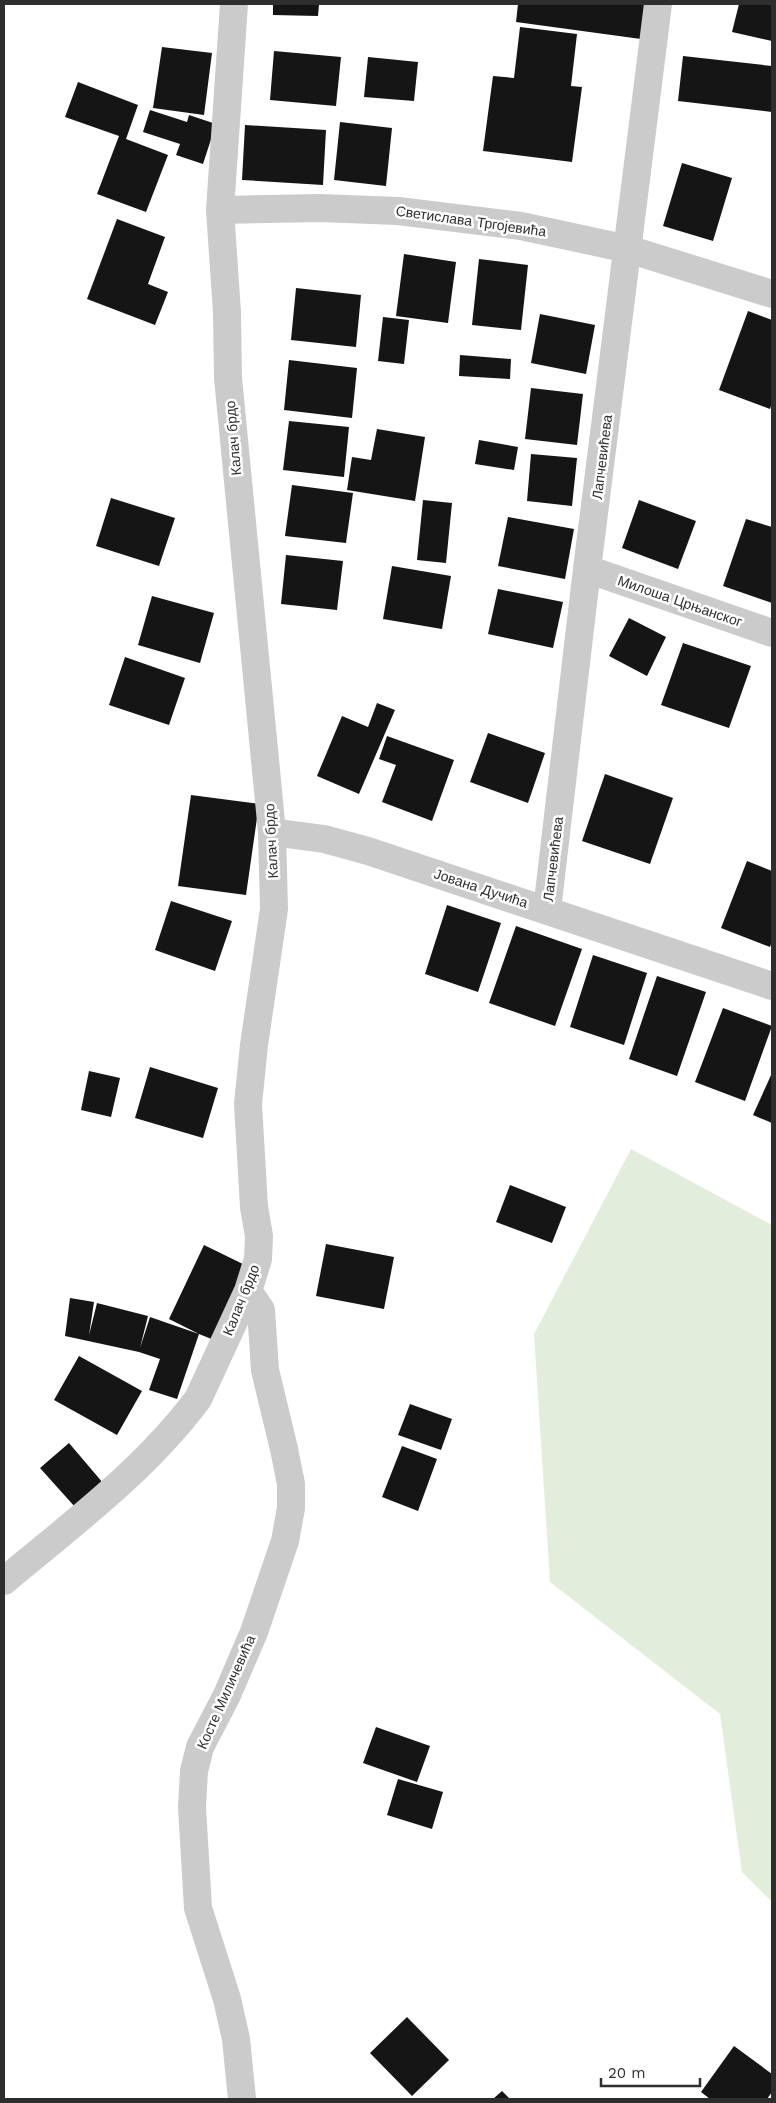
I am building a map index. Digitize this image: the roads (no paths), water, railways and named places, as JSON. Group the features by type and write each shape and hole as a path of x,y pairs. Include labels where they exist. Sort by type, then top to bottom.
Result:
{"street":[{"name":"Калач брдо","path":"4,1580 117,1487 169,1436 198,1399 248,1291 258,1259 259,1236 254,1207 248,1104 254,1045 274,909 272,832 233,445 220,210 234,4"},
{"name":"Лапчевићева","path":"547,910 587,569 658,4"},
{"name":"Светислава Тргојевића","path":"220,210 320,208 398,210 520,226 628,249 772,294"},
{"name":"Милоша Црњанског","path":"587,569 772,633"},
{"name":"Јована Дучића","path":"272,832 324,840 368,851 772,986"},
{"name":"Косте Миличевића","path":"242,2099 234,2031 227,1999 198,1908 192,1807 194,1771 200,1748 228,1695 254,1632 286,1542 291,1508 291,1484 265,1370 261,1310 248,1291"}]}
